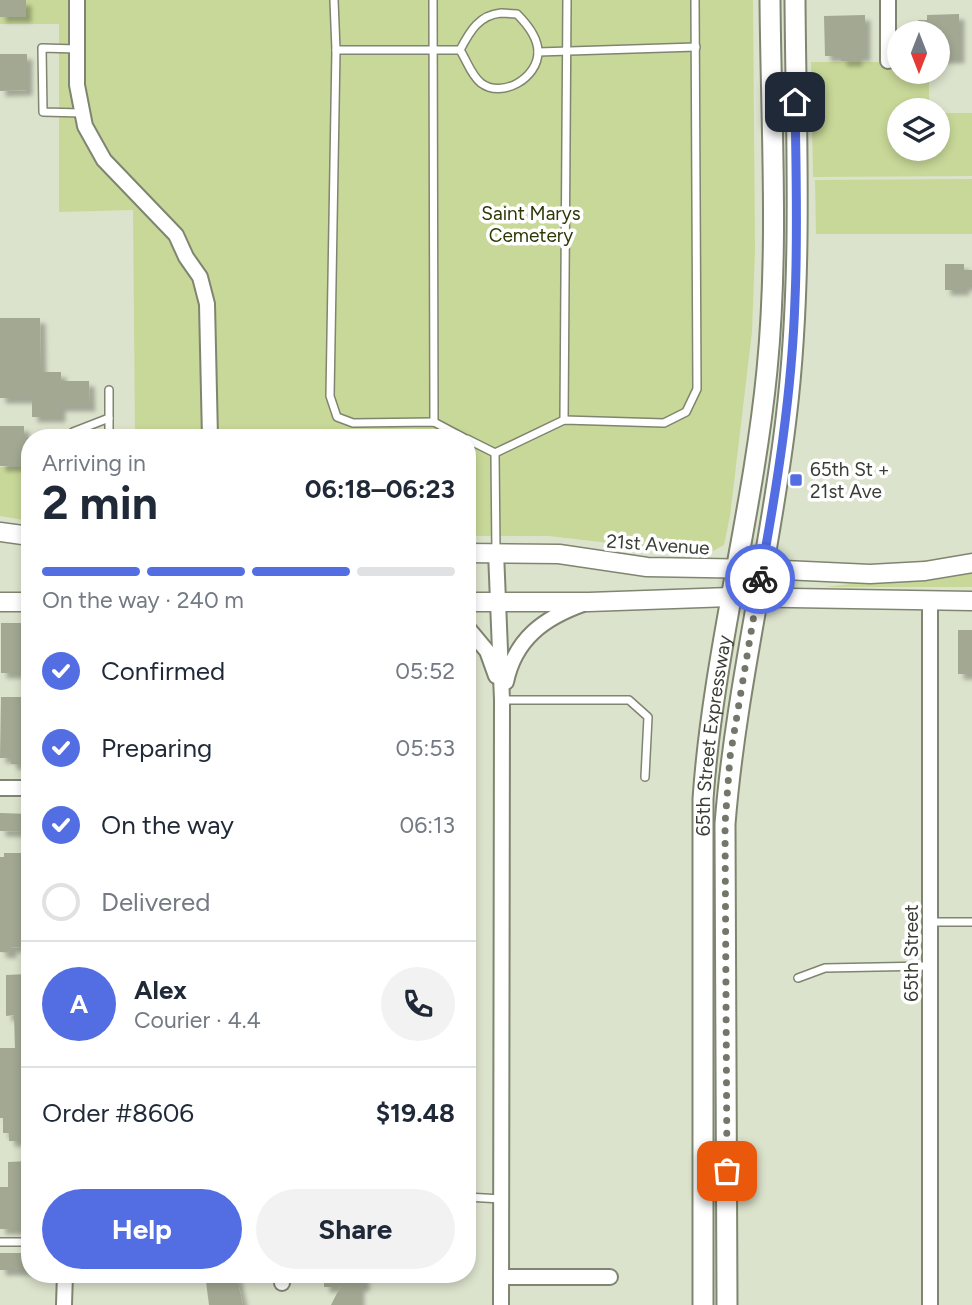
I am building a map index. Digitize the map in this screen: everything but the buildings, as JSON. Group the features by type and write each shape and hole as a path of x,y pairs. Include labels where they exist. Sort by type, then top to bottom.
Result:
{"main road":[{"name":"65th Street Expressway","path":"703,1305 703,799 706,757 730,597 758,444 767,369 772,287 770,0"},
{"name":"65th Street Expressway","path":"727,1305 725,824 730,757 786,421 795,300 795,0"}],"street":[{"path":"77,0 77,85 85,126 104,160 176,235 186,257 200,277 207,304 210,429"},
{"path":"888,0 888,21"},
{"path":"0,532 21,535"},
{"name":"21st Avenue","path":"476,552 559,554 647,567 870,574 925,571 972,563"},
{"path":"496,552 502,700 501,1305"},
{"path":"476,602 589,602 730,597 972,600"},
{"name":"65th Street","path":"930,600 930,1305"},
{"path":"0,602 21,602"},
{"path":"502,700 508,671 526,638 551,617 589,602"},
{"path":"476,638 487,651 495,668 502,700"},
{"path":"0,788 21,788"},
{"path":"501,1277 610,1277"},
{"path":"64,1305 65,1283"}],"lane":[{"path":"334,0 336,50 330,396 337,417 353,422 434,422 448,429"},
{"path":"433,0 434,422"},
{"path":"564,420 567,0"},
{"path":"495,453 564,420 664,422 686,412 697,389 695,0"},
{"path":"501,13 517,14 528,25 538,52 535,65 526,77 513,86 501,89 489,88 481,83 472,74 460,50 475,25 487,14 501,13"},
{"path":"538,52 696,47"},
{"path":"77,49 42,48 43,112 83,113"},
{"path":"336,50 460,50"},
{"path":"109,390 109,429"},
{"path":"81,429 109,418"},
{"path":"476,443 495,453"},
{"path":"495,453 496,552"},
{"path":"502,700 629,700 648,717 645,777"},
{"path":"930,922 972,922"},
{"path":"798,978 825,968 930,966"},
{"path":"476,1198 501,1199"},
{"path":"0,1242 21,1242"}],"green space":[{"name":"Saint Marys Cemetery","path":"0,0 753,0 755,250 752,332 730,516 724,545 711,552 549,536 476,536 476,429 135,429 133,210 59,212 59,24 0,24"},
{"path":"811,62 887,62 887,84 929,84 929,98 887,98 887,161 950,161 950,113 972,113 972,176 813,177"},
{"path":"972,179 972,234 816,234 815,180"},
{"path":"0,467 21,467 21,520 0,516"},
{"path":"972,569 972,587 826,587"}],"way so far":[{"path":"727,1171 725,824 730,757 760,579"}],"place":[{"name":"65th St + 21st Ave","path":"796,480"}],"route":[{"path":"760,579 786,421 792,360 796,255 795,102"}]}
